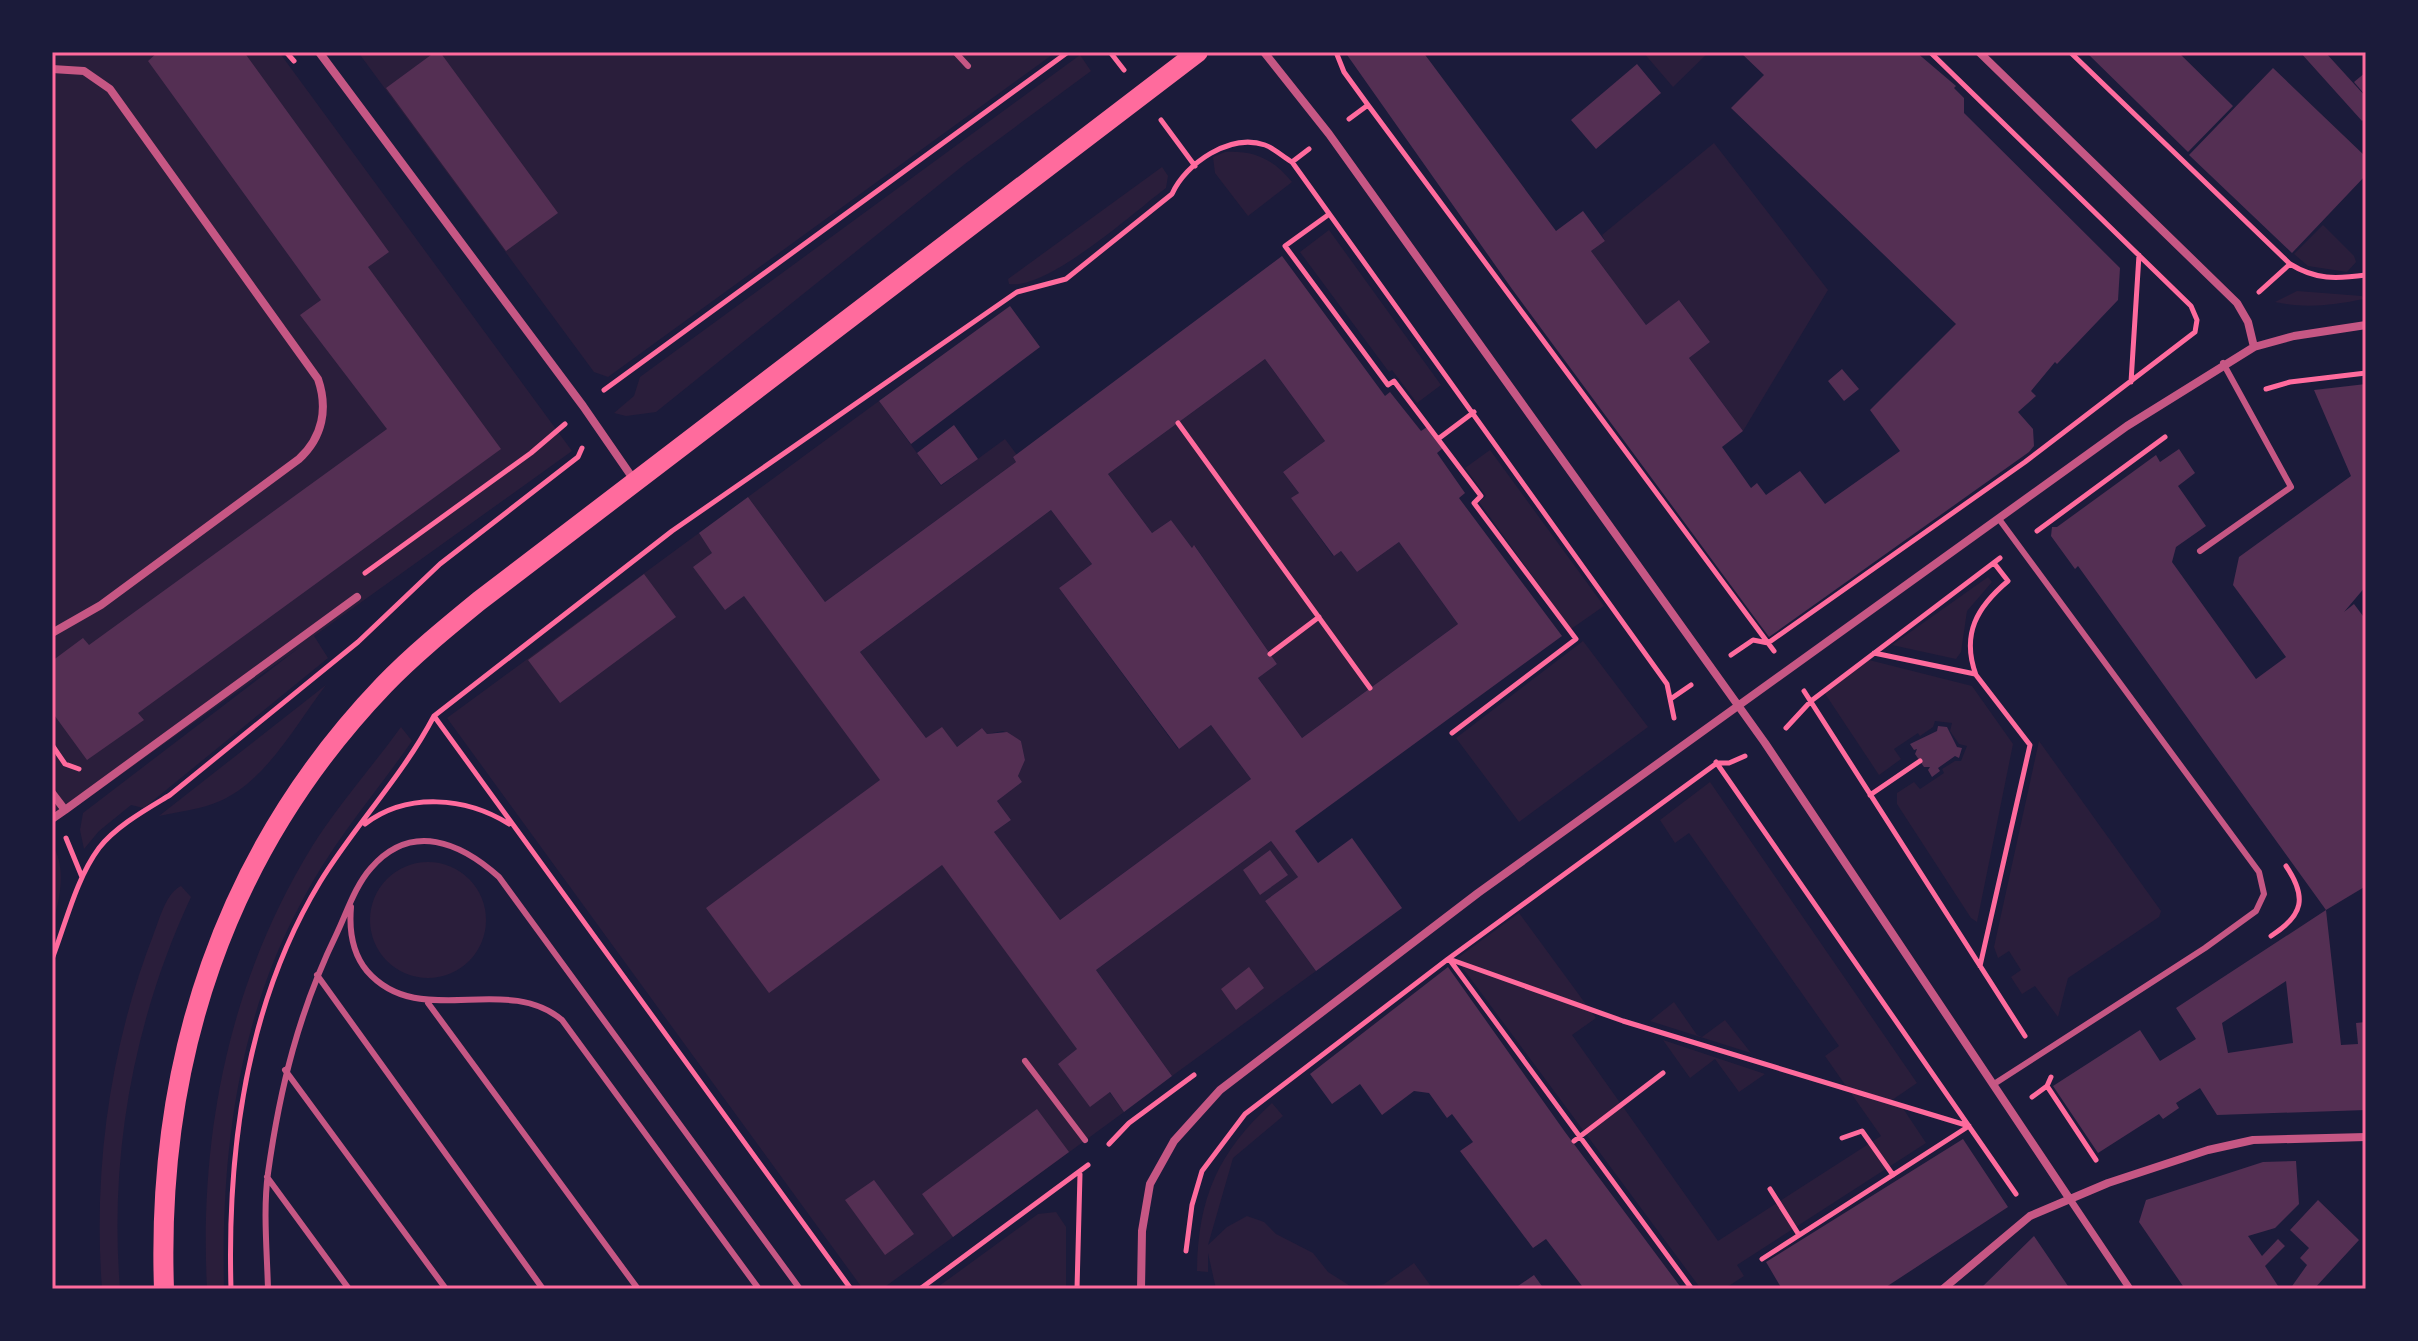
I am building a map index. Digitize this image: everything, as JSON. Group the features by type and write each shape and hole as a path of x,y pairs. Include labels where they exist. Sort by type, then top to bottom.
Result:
{"main road":[{"path":"164,1289 165,1166 177,1084 208,968 260,856 308,779 385,684 479,601 1198,52"}],"street":[{"path":"319,52 583,406 635,482"},
{"path":"1264,52 1329,134 1765,743 2130,1289"},
{"path":"1979,52 2237,303 2248,322 2254,347"},
{"path":"52,69 84,71 110,89 318,379 323,411 313,444 299,459 101,605 52,633"},
{"path":"1141,1289 1142,1231 1150,1184 1162,1158 1201,1108 1478,893 2127,426 2223,363 2254,347 2294,336 2366,325"},
{"path":"52,819 357,597"},
{"path":"52,793 65,810"},
{"path":"1943,1289 2030,1216 2108,1183 2208,1150 2253,1140 2366,1137"}],"lane":[{"path":"955,52 968,66"},
{"path":"2200,551 2291,487 2223,363"},
{"path":"1994,1084 2205,948 2256,911 2264,888 2259,872 1999,519"},
{"path":"268,1289 267,1177 285,1070 317,975 371,869 399,849 428,841 457,846 474,854 499,877 800,1289"},
{"path":"351,904 351,935 365,968 379,983 397,995 428,1003 512,1001 545,1007 562,1020 759,1289"},
{"path":"317,975 543,1289"},
{"path":"428,1003 638,1289"},
{"path":"1025,1061 1085,1140"},
{"path":"285,1070 446,1289"},
{"path":"267,1177 349,1289"}],"path":[{"path":"52,959 82,878 100,847 138,815 170,795 335,661 440,564 578,457 589,434 575,415 583,406 1068,52"},
{"path":"1336,52 1344,72 1368,105 1768,643 2131,383 2190,338 2197,320 2191,306 1930,52"},
{"path":"2070,52 2290,264 2308,275 2330,280 2366,275"},
{"path":"1292,162 1368,105"},
{"path":"231,1289 230,1200 241,1101 255,1039 303,913 337,856 413,757 434,716 672,531 889,380 1017,292 1066,279 1172,194 1179,179 1216,150 1239,143 1265,145 1292,162 1667,684 1672,698"},
{"path":"1328,215 1285,246 1388,385 1394,381 1481,496 1474,503 1576,639 1452,733"},
{"path":"2131,383 2139,255"},
{"path":"2242,396 2290,382 2366,373"},
{"path":"1438,439 1474,412"},
{"path":"1178,423 1370,688"},
{"path":"1186,1251 1192,1205 1202,1171 1236,1123 1448,959 1717,763 1729,763 1788,727 1811,701 2177,428"},
{"path":"2037,531 2044,540"},
{"path":"1980,967 2030,745 1976,675 1970,640 1973,620 1989,597 2008,581 1994,562"},
{"path":"1270,654 1319,617"},
{"path":"1874,653 1976,675"},
{"path":"1811,701 2052,1076 2047,1086 2108,1183"},
{"path":"434,716 851,1289"},
{"path":"1870,795 1920,761"},
{"path":"1717,763 2030,1216"},
{"path":"358,830 395,807 423,801 479,808 513,827"},
{"path":"65,810 63,830 82,878"},
{"path":"2258,944 2293,918 2301,897 2300,886 2277,854"},
{"path":"1448,959 1623,1021 1970,1126"},
{"path":"1448,959 1577,1138 1692,1289"},
{"path":"1577,1138 1663,1073"},
{"path":"1762,1259 1970,1126"},
{"path":"1842,1138 1862,1131 1893,1175"},
{"path":"920,1289 1080,1173 1077,1289"},
{"path":"1770,1189 1799,1235"}],"shaded area":[{"path":"52,52 279,52 572,451 314,636 328,658 144,808 131,805 99,831 84,849 80,830 83,813 300,647 52,824"},
{"path":"358,52 1056,52 608,377 594,372"},
{"path":"1643,52 1709,52 1673,87"},
{"path":"1080,55 1091,71 965,164 656,412 626,416 614,413 634,396 640,377"},
{"path":"1714,143 1828,290 1743,431 1689,358 1710,342 1680,301 1646,325 1591,251 1605,241 1602,235"},
{"path":"1225,152 1263,158 1292,182 1248,216 1215,173 1213,157"},
{"path":"1162,167 1168,176 1166,188 1113,231 1045,275 1026,283 1009,284 1008,279"},
{"path":"2323,225 2354,256 2356,262 2347,272 2308,266 2294,254"},
{"path":"1329,230 1441,385 1417,403 1392,370 1389,372 1300,252"},
{"path":"2297,291 2362,296 2364,299 2320,305 2275,302"},
{"path":"1265,359 1325,441 1283,472 1299,493 1292,499 1333,556 1341,551 1357,572 1399,542 1458,624 1302,738 1258,678 1277,664 1195,546 1192,548 1171,520 1152,533 1108,474"},
{"path":"879,401 941,486 1005,439 1017,455 1013,457 1016,462 825,602 748,497"},
{"path":"1490,450 1604,606 1571,629 1479,502 1486,496 1465,468"},
{"path":"1051,510 1092,564 1059,588 1178,749 1211,725 1251,779 1060,920 994,832 1011,820 997,801 1022,782 1018,776 1025,760 1021,741 1003,731 987,734 982,728 957,747 926,738 860,652"},
{"path":"699,533 1124,1112 882,1289 863,1289 447,718"},
{"path":"1988,577 1992,582 1967,611 1961,652 1956,659 1892,645"},
{"path":"1583,641 1648,727 1519,822 1456,738"},
{"path":"1869,660 1972,686 2013,744 1977,922 1971,918 1897,804 1897,793 1914,782 1920,789 1944,773 1942,769 1961,761 1967,746 1959,744 1950,731 1952,723 1935,721 1933,727 1920,736 1918,733 1894,749 1901,759 1879,775 1824,692"},
{"path":"326,685 279,750 237,792 206,806 159,816"},
{"path":"401,727 412,741 314,880 280,947 262,993 248,1041 230,1139 224,1289 207,1289 206,1230 215,1115 241,1003 260,949 284,896 313,845"},
{"path":"2039,741 2161,911 2159,917 2068,978 2058,1017 2035,986 2022,994 2011,977 2021,970 2009,951 1998,958 1994,947"},
{"path":"1710,782 1917,1083 1892,1100 1900,1104 1926,1143 1737,1265 1744,1276 1724,1289 1701,1289 1456,959 1519,913 1596,1018 1572,1035 1718,1241 1881,1136 1825,1056 1839,1046 1689,833 1675,843 1660,820"},
{"path":"1271,841 1298,877 1265,901 1316,971 1172,1076 1096,970"},
{"path":"52,845 61,873 52,924"},
{"path":"428,862 450,867 469,879 481,898 486,920 481,942 469,961 450,973 428,978 406,973 387,961 375,942 370,920 375,898 387,879 406,867"},
{"path":"181,886 191,897 154,991 130,1088 118,1188 120,1289 102,1289 100,1199 108,1108 116,1064 126,1019 159,920 167,900"},
{"path":"1674,1002 1697,1035 1702,1037 1725,1020 1751,1053 1650,1021"},
{"path":"1663,1040 1765,1074 1739,1092 1715,1059 1690,1078"},
{"path":"1272,1103 1283,1116 1233,1158 1208,1245 1227,1227 1247,1216 1264,1222 1276,1234 1313,1253 1328,1272 1355,1289 1216,1289 1208,1253 1208,1272 1197,1271 1202,1221 1215,1178 1238,1140"},
{"path":"1056,1212 1066,1227 1066,1289 935,1289 1038,1214"},
{"path":"1414,1263 1433,1289 1361,1289 1384,1284"}],"building":[{"path":"158,52 244,52 389,252 368,267 501,449 138,713 144,720 87,760 52,712 52,661 83,638 89,645 387,429 300,315 321,300 148,61"},
{"path":"435,52 440,52 558,213 506,251 386,88"},
{"path":"1345,52 1423,52 1556,231 1583,211 1605,241 1591,251 1646,325 1679,300 1710,342 1689,358 1743,431 1722,447 1751,488 1757,483 1766,495 1800,471 1825,504 1900,451 1870,410 1956,324 1731,108 1764,75 1740,52 1916,52 1956,86 1954,88 1964,98 1964,113 2120,268 2118,300 2057,364 2055,362 2031,391 2036,396 2018,412 2033,429 2034,446 2029,452 1769,637 1512,289"},
{"path":"2086,52 2178,52 2233,106 2188,152"},
{"path":"2300,52 2325,52 2366,97 2366,117 2362,121"},
{"path":"1637,64 1661,93 1596,149 1571,120"},
{"path":"2273,68 2366,157 2366,175 2292,253 2189,155"},
{"path":"2366,72 2366,96 2354,82"},
{"path":"1282,256 1385,396 1390,392 1421,431 1427,427 1443,448 1437,453 1465,493 1459,498 1562,636 1295,831 1318,863 1352,838 1402,908 1316,971 1265,901 1298,877 1271,841 1096,970 1172,1076 1124,1112 1110,1092 1090,1107 1058,1064 1077,1049 942,865 769,993 706,908 880,780 744,596 725,610 693,567 712,553 699,533 748,497 825,602 1016,462 1013,457","holes":["1265,359 1325,441 1283,472 1299,493 1291,498 1334,556 1341,551 1357,572 1399,542 1458,624 1302,738 1258,678 1277,664 1194,545 1192,548 1171,520 1152,533 1108,474","1051,510 1092,564 1059,588 1179,749 1211,725 1251,779 1060,920 994,832 1011,820 997,801 1022,782 1018,776 1025,760 1021,741 1007,732 987,734 982,728 957,747 942,727 926,738 860,652"]},
{"path":"1010,306 1040,347 911,444 879,401"},
{"path":"1842,369 1859,389 1844,401 1828,381"},
{"path":"2366,384 2366,586 2344,612 2354,604 2366,620 2366,886 2326,910 2078,566 2075,569 2051,536 2052,527 2057,527 2156,455 2160,462 2179,449 2195,473 2178,486 2206,526 2176,547 2172,562 2256,679 2286,657 2233,585 2239,557 2351,476 2314,390"},
{"path":"954,425 978,459 941,485 917,453"},
{"path":"644,574 676,617 560,703 528,660"},
{"path":"1938,726 1947,727 1957,747 1962,748 1959,758 1955,756 1938,768 1940,771 1932,777 1928,770 1930,767 1924,767 1915,754 1917,749 1914,750 1910,744 1937,731"},
{"path":"1270,850 1288,875 1260,895 1243,870"},
{"path":"2326,910 2341,1045 2358,1044 2356,1023 2366,1022 2366,1110 2217,1115 2200,1088 2176,1103 2179,1108 2163,1119 2159,1114 2098,1153 2053,1086 2140,1030 2160,1061 2196,1039 2176,1008","holes":["2286,981 2293,1043 2228,1053 2222,1023"]},
{"path":"1249,967 1264,988 1236,1010 1221,989"},
{"path":"1448,967 1682,1289 1578,1289 1582,1286 1546,1239 1533,1248 1460,1151 1473,1142 1452,1114 1447,1118 1429,1093 1414,1091 1382,1115 1360,1084 1332,1104 1310,1074"},
{"path":"1037,1109 1069,1152 953,1237 922,1194"},
{"path":"1963,1139 2008,1207 1883,1289 1782,1289 1766,1262"},
{"path":"2296,1161 2299,1204 2275,1228 2248,1236 2262,1256 2278,1239 2285,1246 2265,1266 2280,1289 2185,1289 2139,1222 2146,1200 2263,1162"},
{"path":"874,1180 914,1234 885,1255 845,1200"},
{"path":"2318,1200 2359,1240 2314,1289 2290,1289 2307,1265 2300,1258 2309,1248 2290,1230"},
{"path":"2034,1236 2070,1289 1980,1289"},
{"path":"1534,1275 1544,1289 1520,1289 1518,1286"}]}
